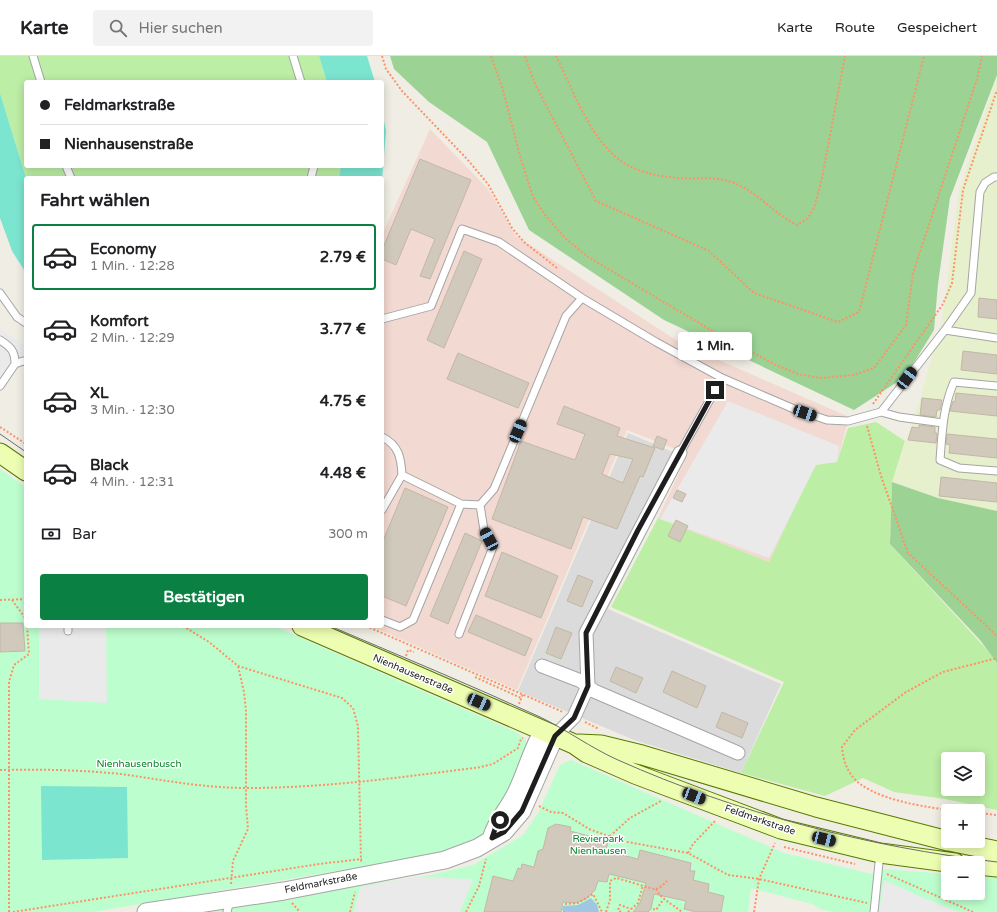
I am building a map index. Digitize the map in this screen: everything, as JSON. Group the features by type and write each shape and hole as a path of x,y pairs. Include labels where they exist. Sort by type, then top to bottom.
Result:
{"main road":[{"path":"0,452 24,470"},
{"name":"Nienhausenstraße","path":"307,628 549,734"},
{"name":"Feldmarkstraße","path":"549,734 574,744 587,753 635,774 781,829 879,860 941,862"},
{"name":"Feldmarkstraße","path":"574,744 586,743 601,745 642,755 816,807 941,839"},
{"name":"Feldmarkstraße","path":"982,848 997,851"},
{"path":"985,867 997,868"}],"street":[{"path":"492,838 496,826 511,804 517,792 536,743 574,718 588,686 586,633 680,453"},
{"path":"542,666 581,681 594,691 738,753"},
{"name":"Feldmarkstraße","path":"146,912 229,905 284,890 445,860 477,848 504,832 515,821 528,800 549,734"}],"lane":[{"path":"33,56 40,80"},
{"path":"293,56 300,80"},
{"path":"881,412 972,293 980,192 985,183 994,177 997,177"},
{"path":"384,318 431,306 462,230 500,242 582,298 656,342 722,378 794,409 827,420 848,421 881,412 899,417 943,423"},
{"path":"0,293 17,317 24,322"},
{"path":"480,505 494,489 566,316 582,298"},
{"path":"945,330 997,338"},
{"path":"0,340 15,353 15,364"},
{"path":"0,386 15,364 24,362"},
{"path":"680,453 722,378"},
{"path":"997,386 954,382 948,398 943,423 940,460 958,468 997,471"},
{"path":"384,438 390,441 400,456 402,475 384,506"},
{"path":"402,475 461,504 480,505"},
{"path":"384,621 400,627 413,620 461,504"},
{"path":"459,634 493,547 484,530 480,505"},
{"path":"875,908 879,860"}],"path":[{"path":"382,56 386,69 402,92 467,159 488,184 516,233 524,242 559,270"},
{"path":"491,56 503,90 520,156 534,197 545,215 565,238 588,257 722,336 776,365 798,374 820,378 854,376 874,368 906,325 913,273 977,79 982,56"},
{"path":"525,56 535,84 596,201 709,251 754,293 838,322 859,312 924,56"},
{"path":"556,56 589,122 603,143 619,160 649,175 679,179 710,177 735,183 762,199 786,219 797,224 807,219 814,208 822,178 845,56"},
{"path":"997,90 963,190 952,283 943,304 872,406 862,411 881,476 908,553 995,634 997,638"},
{"path":"0,427 24,443"},
{"path":"0,600 24,599"},
{"path":"12,600 24,616"},
{"path":"9,912 9,682 14,665 28,654 27,628"},
{"path":"12,912 362,859 358,726 353,708 342,698 238,666 208,642 186,628"},
{"path":"371,628 603,730"},
{"path":"941,809 884,796 866,787 852,776 843,759 842,747 855,730 906,692 943,672 997,658"},
{"path":"229,905 230,879 233,861 248,829 246,788 246,710 244,692 238,666"},
{"path":"475,677 521,698"},
{"path":"0,770 72,770 120,774 192,785 246,788 359,783 481,767 493,764 518,748 521,739 524,738"},
{"path":"528,800 551,812 563,813 590,829 622,841 688,853 728,875 760,879 875,908"},
{"path":"610,836 630,818 664,800"},
{"path":"985,814 997,815"},
{"path":"688,853 693,844 718,817"},
{"path":"754,912 760,879 781,829"},
{"path":"466,912 479,886 492,838"},
{"path":"879,860 887,874 973,912"},
{"path":"606,912 610,900 610,882 616,878 643,885 646,888 656,889 667,881"},
{"path":"628,912 638,903 643,885"},
{"path":"656,889 663,900 671,902 682,912"},
{"path":"565,904 578,903 593,894 602,912"},
{"path":"653,909 656,910 663,900"},
{"path":"621,912 618,910 620,905 631,909"}],"shaded area":[{"path":"319,56 367,56 374,80 326,80"},
{"path":"0,93 25,176 24,176 24,270 12,251 0,218"},
{"path":"384,122 386,131 384,156"},
{"path":"430,129 488,189 516,236 682,344 849,417 837,462 815,464 769,562 658,518 688,454 627,430 517,690 376,628 384,628 384,231"},
{"path":"341,168 383,168 382,176 339,176"},
{"path":"0,328 24,345 24,358 0,393"},
{"path":"728,401 839,446 837,462 816,465 769,558 660,519"},
{"path":"628,433 685,457 608,609 781,684 741,773 634,740 518,691"},
{"path":"39,628 106,628 107,703 39,699"},
{"path":"41,786 127,787 128,858 42,860"},
{"path":"415,877 473,879 460,912 354,912 360,887"},
{"path":"884,880 921,897 958,912 879,912"},
{"path":"591,898 597,905 599,912 566,912 562,910 563,906 578,905"}],"green space":[{"path":"0,56 319,56 326,80 24,80 24,168 341,168 339,176 25,176 0,93"},
{"path":"390,56 997,56 997,75 950,198 938,284 934,330 905,377 854,410 664,320 529,230 487,142 429,102 394,69"},
{"path":"997,76 997,511 938,498 892,482 921,397 942,319 959,190"},
{"path":"876,422 905,441 892,482 890,544 988,651 997,663 997,810 985,807 985,804 969,804 894,792 863,778 825,796 741,773 784,682 611,607 658,518 769,562 815,464 837,462 848,428"},
{"name":"Nienhausenbusch","path":"0,469 24,486 24,628 279,628 518,733 526,740 526,751 522,765 498,815 484,832 474,840 450,852 93,912 0,912"},
{"path":"892,482 938,498 997,511 997,663 980,640 890,544"},
{"name":"Revierpark Nienhausen","path":"571,760 784,853 872,874 885,869 941,873 941,900 985,900 985,877 997,878 997,912 833,912 820,909 812,904 751,888 748,912 185,912 431,875 473,865 523,835 538,813 560,765"}],"building":[{"path":"420,159 471,180 430,279 420,276 435,239 411,229 396,265 384,260 384,245"},
{"path":"464,251 482,259 444,348 427,340"},
{"path":"979,298 997,300 997,319 978,317"},
{"path":"963,351 997,355 997,374 961,370"},
{"path":"458,353 529,383 518,408 447,379"},
{"path":"956,393 997,397 997,416 950,411 953,401 955,402"},
{"path":"922,398 942,400 940,410 937,410 936,417 920,415"},
{"path":"564,406 620,428 617,436 655,448 643,477 640,476 617,529 583,517 571,549 492,519 521,441 575,460 585,434 557,424","holes":["610,454 633,459 623,483 602,474"]},
{"path":"919,425 935,427 935,433 937,433 936,443 908,440 912,427 919,428"},
{"path":"947,434 997,439 997,458 949,453 950,445 946,444"},
{"path":"657,436 667,440 663,450 653,446"},
{"path":"941,477 997,483 997,502 939,496"},
{"path":"405,488 448,507 406,606 384,597 384,538"},
{"path":"677,490 686,494 682,502 673,498"},
{"path":"676,520 688,526 680,542 668,536"},
{"path":"465,533 482,541 448,624 430,616"},
{"path":"502,552 558,576 541,618 485,596"},
{"path":"578,575 593,581 582,607 567,601"},
{"path":"476,615 532,639 525,656 468,632"},
{"path":"0,623 23,623 25,651 0,652"},
{"path":"556,627 572,633 561,659 546,653"},
{"path":"616,667 643,678 636,693 610,681"},
{"path":"672,671 706,686 697,708 663,692"},
{"path":"722,712 748,723 742,738 716,727"},
{"path":"556,824 571,827 570,831 608,841 606,850 614,853 638,859 640,850 691,863 690,871 695,871 693,880 709,884 708,892 724,896 721,912 696,912 684,909 686,901 654,894 651,909 648,912 633,912 640,903 646,883 609,874 607,882 598,881 595,890 586,899 575,903 563,902 561,912 484,912 493,876 513,881 518,868 521,869 522,864 534,867 538,851 543,849 548,828"}],"tram line":[{"path":"0,434 24,451"},
{"path":"335,628 540,717 618,760 709,796 756,812 852,837 900,847 997,862"}],"route":[{"path":"500,820 496,826 492,838 504,832 522,811 555,736 574,718 588,686 586,633 638,530 715,390"}]}
